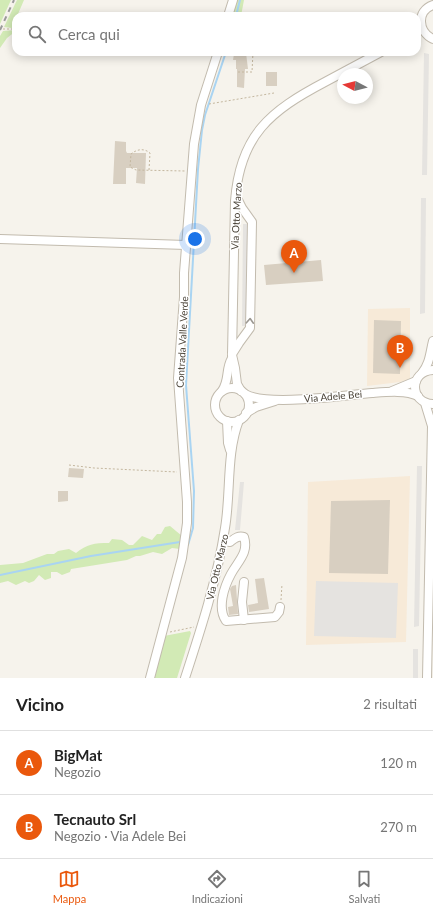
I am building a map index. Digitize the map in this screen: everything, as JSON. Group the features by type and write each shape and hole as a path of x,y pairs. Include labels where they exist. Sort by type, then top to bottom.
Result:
{"street":[{"path":"229,12 233,0"},
{"path":"421,18 422,14 432,4"},
{"path":"421,29 432,39"},
{"path":"421,37 432,39"},
{"name":"Contrada Valle Verde","path":"150,678 185,538 187,502 178,378 184,297 184,273 194,144 199,116 217,56"},
{"name":"Via Otto Marzo","path":"243,393 236,384 235,368 232,356 235,195 237,179 246,152 266,121 278,110 304,93 373,56"},
{"path":"232,356 250,328 252,222 235,195"},
{"path":"0,239 186,246"},
{"path":"427,678 432,425 429,404 418,396 415,386 416,381 428,364 433,340"},
{"name":"Via Otto Marzo","path":"222,391 226,384 228,366 232,356"},
{"path":"422,373 433,370"},
{"name":"Via Adele Bei","path":"391,392 416,381"},
{"path":"231,388 251,398 276,401 256,407 246,413 239,420 232,422 221,418 216,410 216,400 222,391 231,388"},
{"name":"Via Adele Bei","path":"276,401 391,392 413,394 418,396"},
{"path":"243,393 249,404 246,413"},
{"name":"Via Otto Marzo","path":"187,676 213,588 223,541 227,513 231,453 235,431 239,420"},
{"name":"Via Otto Marzo","path":"227,421 228,443 231,453"},
{"path":"223,541 230,542 236,537 240,536 244,537 245,542 245,553 229,578 222,606 223,617 226,621 275,617 279,612 280,607"},
{"path":"244,582 242,602 244,620"}],"path":[{"path":"3,29 12,28"},
{"path":"238,72 252,72 253,56"},
{"path":"212,104 274,93"},
{"path":"149,170 150,153 148,150 135,150 132,154 130,167 136,170 192,172"},
{"path":"69,465 94,468 185,472"},
{"path":"280,607 282,584"},
{"path":"162,634 194,627 201,629"}],"shaded area":[{"path":"424,53 429,54 427,175 422,175"},
{"path":"421,198 426,198 425,313 420,314"},
{"path":"243,224 248,224 246,326 242,326"},
{"path":"410,308 410,379 400,382 367,386 368,309"},
{"path":"417,466 422,466 419,626 414,627"},
{"path":"410,476 406,642 306,645 308,482"},
{"path":"240,482 244,482 240,530 235,530"},
{"path":"316,581 398,583 396,638 314,636"},
{"path":"413,649 418,649 418,678 413,678"}],"green space":[{"path":"0,0 11,0 0,24"},
{"path":"17,0 24,0 19,12 12,12 12,28 4,27"},
{"path":"236,0 244,0 242,12 233,12"},
{"path":"12,30 12,34 7,38 0,48 0,36 3,31"},
{"path":"170,526 182,536 180,549 172,548 162,554 153,552 127,560 71,569 70,572 62,575 57,572 51,572 51,578 45,580 39,575 34,581 29,583 25,581 16,585 8,581 0,583 0,565 23,563 47,554 54,554 58,551 69,549 76,553 91,545 109,543 112,539 122,540 129,545 133,545 142,536 152,540 157,534 161,534 165,527"},
{"path":"190,631 191,633 177,678 152,678 164,636"}],"building":[{"path":"234,56 246,56 248,69 245,69 244,88 237,87 236,60 233,60"},
{"path":"266,72 277,72 277,86 266,86"},
{"path":"115,141 126,142 127,153 146,153 145,184 136,183 137,168 126,168 126,184 113,184"},
{"path":"321,260 323,281 266,285 264,265"},
{"path":"374,320 401,321 400,374 373,373"},
{"path":"69,468 84,469 83,478 68,477"},
{"path":"58,491 68,491 68,501 58,502"},
{"path":"390,500 388,574 329,573 331,501"},
{"path":"264,578 269,609 249,612 248,605 258,603 255,579"},
{"path":"236,585 238,614 229,615 228,607 233,606 230,589 232,586"}],"waterway":[{"path":"237,12 240,0"},
{"path":"188,545 193,528 194,491 186,385 198,169 205,115 225,56"},
{"path":"0,575 91,556 180,542"}],"railway":[{"path":"0,30 14,0"}],"place":[{"name":"BigMat","path":"294,273"},
{"name":"Tecnauto Srl","path":"400,368"}]}
